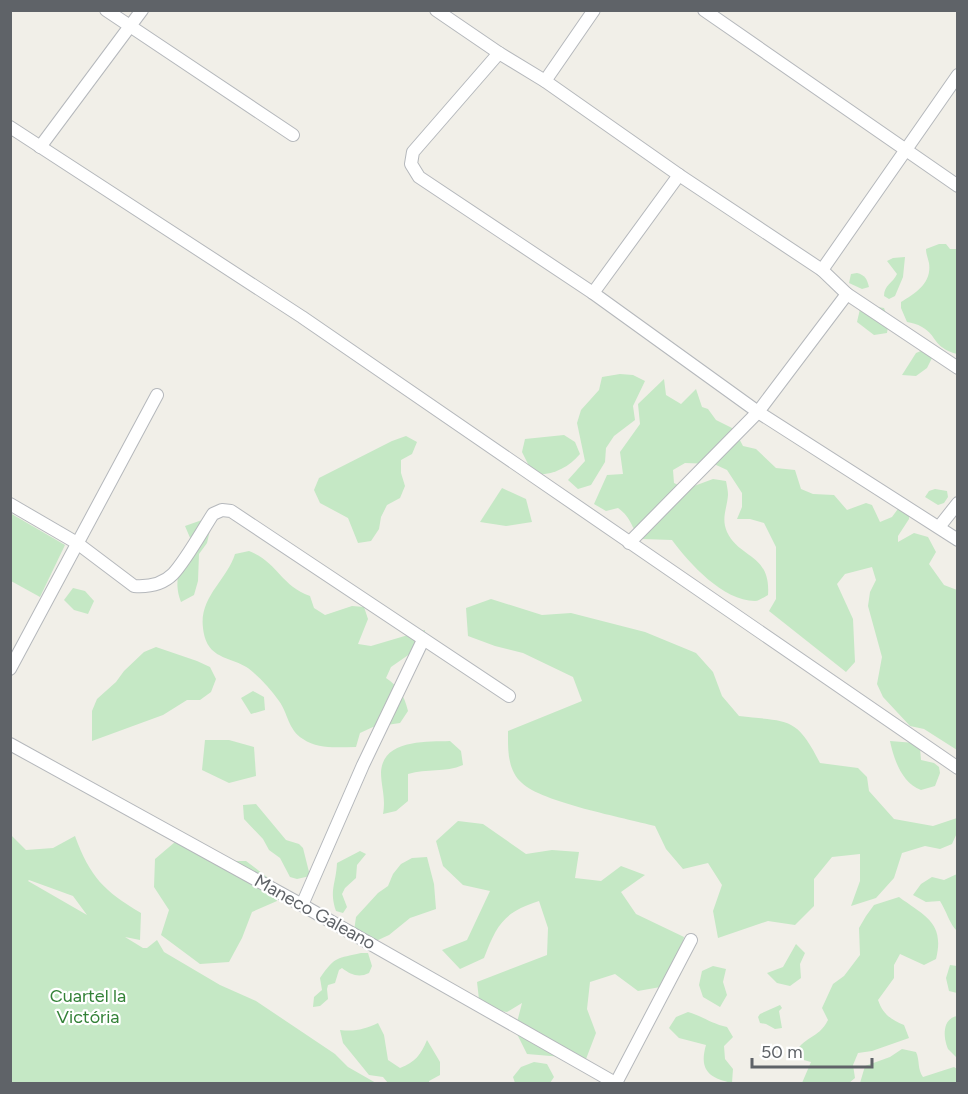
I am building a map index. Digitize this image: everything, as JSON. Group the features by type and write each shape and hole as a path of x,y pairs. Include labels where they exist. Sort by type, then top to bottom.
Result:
{"street":[{"path":"106,10 293,135"},
{"path":"40,147 142,10"},
{"path":"436,10 545,81 679,176 822,270 848,294 957,368"},
{"path":"545,81 594,10"},
{"path":"704,10 957,186"},
{"path":"499,53 413,152 411,164 419,177 592,293 758,412 957,540"},
{"path":"822,270 957,75"},
{"path":"10,128 302,317 957,768"},
{"path":"592,293 679,176"},
{"path":"629,543 758,412 848,294"},
{"path":"10,669 157,395"},
{"path":"939,527 957,503"},
{"path":"10,504 77,543 134,586 153,585 173,574 213,514 222,510 231,511 509,696"},
{"path":"302,905 363,765 423,640"},
{"name":"Maneco Galeano","path":"10,744 302,905 617,1083"},
{"path":"617,1083 691,940"}],"green space":[{"path":"946,244 950,249 957,249 957,354 939,345 927,330 907,322 901,308 901,302 922,287 928,276 929,263 926,249"},
{"path":"905,257 903,277 895,296 889,299 884,296 884,292 897,274 887,261"},
{"path":"857,273 865,278 869,287 862,289 849,283 851,274"},
{"path":"872,306 884,308 889,321 887,333 874,335 857,322 860,309"},
{"path":"923,350 933,356 927,368 916,376 902,375 916,353"},
{"path":"620,374 633,375 645,381 633,406 635,420 614,436 606,448 605,462 591,485 578,489 568,480 585,461 577,423 581,410 599,390 602,377"},
{"path":"664,379 666,395 681,404 696,389 702,407 708,409 716,420 734,429 743,446 756,449 776,468 795,470 801,489 813,494 834,495 847,510 866,503 872,505 880,522 892,517 903,502 909,506 909,519 898,536 898,542 914,533 928,537 936,552 929,564 944,585 957,590 957,750 924,729 910,726 883,697 877,684 882,657 868,606 870,592 876,580 872,567 845,574 837,584 853,619 855,662 846,672 769,611 776,599 776,547 764,523 750,519 737,519 742,507 742,493 727,470 714,464 685,463 673,470 674,483 686,489 713,479 726,481 728,495 724,522 727,532 739,547 760,564 768,582 768,595 757,601 731,595 719,588 697,569 672,540 642,539 618,508 606,511 594,504 607,475 623,474 620,452 640,424 638,404"},
{"path":"564,435 575,442 580,454 559,470 547,474 533,474 522,452 525,439"},
{"path":"406,436 417,442 412,454 401,460 401,473 405,486 400,498 387,505 381,517 379,529 371,541 358,543 348,518 320,503 314,490 319,478"},
{"path":"502,488 526,499 532,522 506,526 480,522"},
{"path":"935,489 947,491 948,497 944,503 938,505 925,497 929,491"},
{"path":"10,513 65,545 40,597 11,581"},
{"path":"202,520 210,530 207,543 199,554 198,581 194,595 181,602 178,593 178,578 191,540 185,526"},
{"path":"249,551 267,561 292,586 310,596 314,608 325,615 352,606 364,607 368,619 358,644 371,646 425,630 424,644 391,667 386,678 398,688 408,711 400,723 373,727 360,733 356,747 329,747 309,743 294,731 279,701 257,676 247,667 223,657 210,648 203,628 205,607 235,554"},
{"path":"73,588 85,591 94,601 88,614 74,610 64,600"},
{"path":"491,599 542,615 571,613 645,632 696,653 713,672 722,696 739,716 789,724 804,736 820,763 858,768 867,777 869,791 894,819 933,826 957,818 957,833 952,844 940,849 925,846 902,853 894,878 876,898 851,906 860,881 860,854 832,857 814,879 814,906 795,925 768,921 718,938 713,911 722,885 708,863 683,869 666,849 655,826 584,809 547,797 532,790 517,778 509,759 508,731 582,701 573,677 523,653 468,636 466,608"},
{"path":"156,647 210,667 216,679 211,692 200,700 187,700 163,715 92,741 92,711 97,699 144,652"},
{"path":"253,691 264,697 265,710 251,714 241,698"},
{"path":"205,740 229,740 254,747 256,776 229,783 202,770"},
{"path":"450,741 461,751 463,765 408,774 408,801 396,811 383,814 381,772 389,753 407,744"},
{"path":"890,741 915,743 920,748 921,760 934,763 939,767 940,773 935,786 921,790 909,782 897,763"},
{"path":"256,804 286,840 299,844 303,848 310,876 297,879 290,877 280,858 269,850 263,839 244,819 243,805"},
{"path":"458,821 483,824 526,854 552,850 579,852 575,878 601,881 621,866 645,875 621,892 636,914 684,937 679,962 666,986 638,991 615,974 590,982 587,1009 596,1033 586,1059 527,1054 515,1030 522,1003 507,1012 480,1008 477,982 547,955 548,928 539,901 517,910 503,921 493,936 484,958 460,969 442,950 467,940 490,891 463,885 443,866 436,841"},
{"name":"Cuartel la Victória","path":"11,835 26,850 53,848 75,836 86,862 100,882 141,913 140,940 125,937 143,948 147,948 157,940 164,952 220,985 256,1001 335,1054 348,1067 376,1083 11,1083","holes":["29,880 73,896 87,915 28,881"]},
{"path":"175,842 201,843 220,861 246,861 267,877 277,901 252,912 229,962 200,964 161,935 169,910 154,887 155,859"},
{"path":"360,851 366,854 357,865 356,878 342,894 347,907 343,913 336,911 333,892 337,863"},
{"path":"427,857 434,884 436,909 410,918 389,935 376,941 354,931 356,917 378,893 388,886 393,874 401,864 412,858"},
{"path":"958,874 957,931 940,901 926,902 913,895 921,884 932,877 944,880"},
{"path":"899,897 925,915 938,937 936,959 924,965 900,954 894,965 894,978 878,1000 888,1015 904,1025 909,1038 872,1051 858,1053 853,1065 855,1078 849,1083 802,1083 811,1062 793,1057 801,1045 820,1031 828,1020 822,1008 833,984 844,976 860,955 859,928 874,905"},
{"path":"796,944 805,953 800,964 801,978 790,986 777,983 767,973 783,967"},
{"path":"368,953 372,966 369,973 355,975 342,968 339,970 335,983 328,985 328,999 320,1006 313,1007 314,997 322,990 320,978 330,965 342,957"},
{"path":"950,965 957,966 957,993 949,991 946,978"},
{"path":"713,966 726,969 723,982 727,995 720,1007 703,997 699,985 702,971"},
{"path":"780,1005 782,1028 775,1029 760,1023 758,1017 760,1014"},
{"path":"688,1012 727,1027 733,1037 724,1046 725,1059 733,1069 732,1083 717,1078 707,1071 704,1060 706,1045 679,1038 669,1028 676,1017"},
{"path":"958,1016 957,1058 948,1049 945,1029 952,1018"},
{"path":"378,1023 384,1035 388,1060 400,1068 405,1066 417,1057 427,1040 440,1062 440,1075 429,1081 429,1084 388,1083 383,1077 369,1075 343,1043 340,1030 360,1030"},
{"path":"902,1049 916,1052 923,1077 954,1067 957,1069 957,1083 860,1083 865,1066 890,1057"},
{"path":"534,1062 547,1064 554,1077 550,1083 515,1083 513,1077 521,1067"}]}
